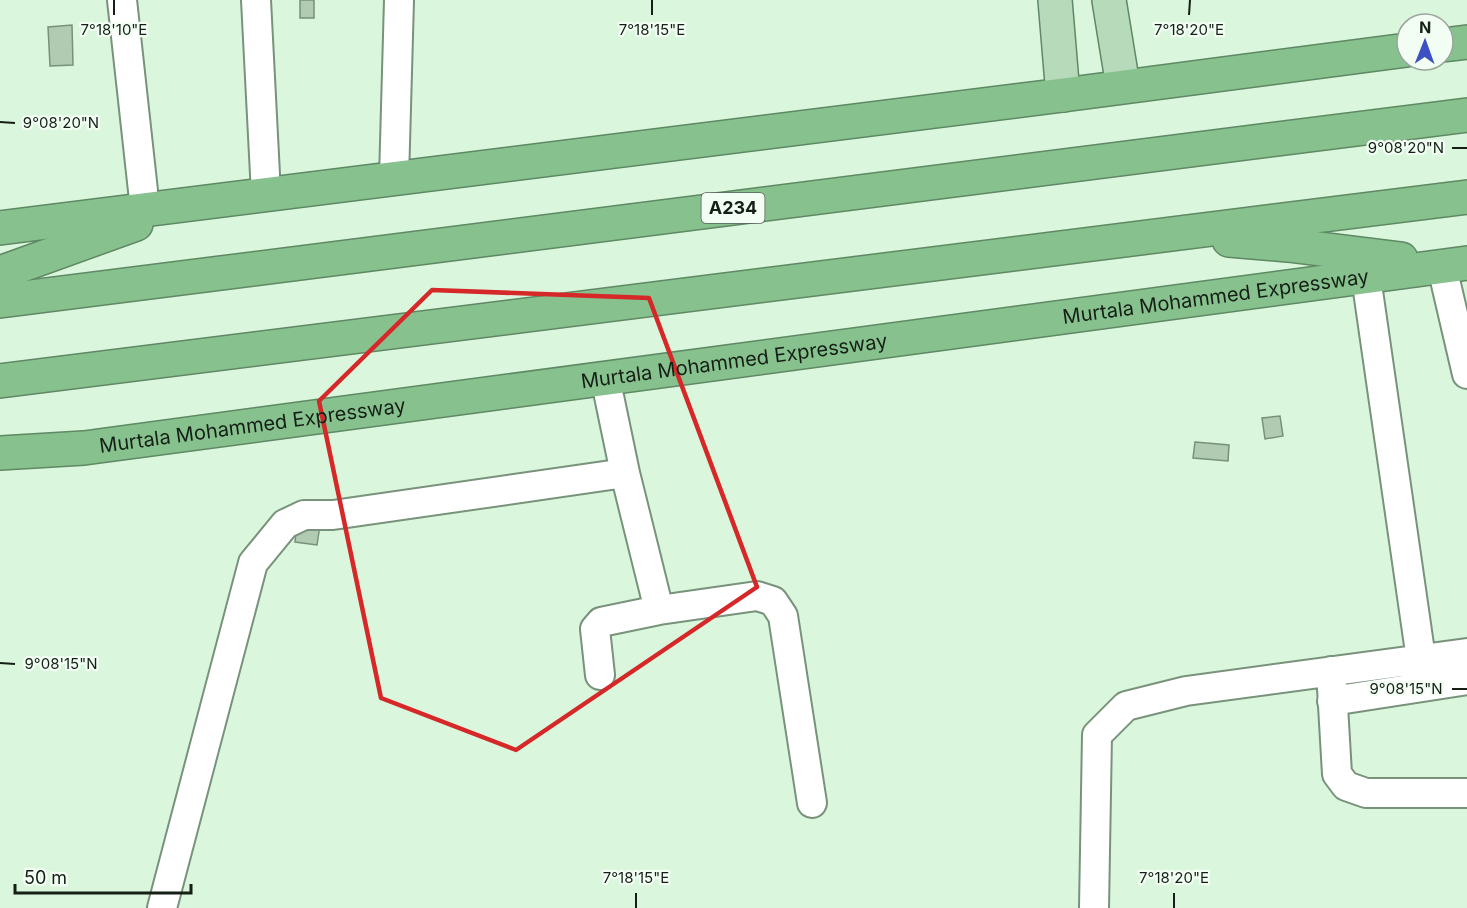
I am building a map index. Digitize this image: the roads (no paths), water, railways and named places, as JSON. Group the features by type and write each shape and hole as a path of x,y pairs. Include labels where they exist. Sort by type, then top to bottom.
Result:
{"highway":[{"path":"0,228 1395,52"},
{"name":"A234","path":"0,301 1467,115"},
{"path":"0,381 1467,197"},
{"path":"0,273 128,227 212,201"},
{"path":"1143,237 1288,245 1396,259 1459,263"},
{"name":"Murtala Mohammed Expressway","path":"0,453 84,447 1459,263"}],"main road":[{"path":"1055,0 1063,95"},
{"path":"1109,0 1122,86"}],"street":[{"path":"122,0 145,209"},
{"path":"256,0 266,194"},
{"path":"394,179 399,0"},
{"path":"1459,263 1467,374"},
{"path":"1366,277 1421,659"},
{"path":"605,377 625,472 659,610"},
{"path":"162,908 253,563 285,524 304,515 333,515 625,472"},
{"path":"600,675 595,629 601,622 659,610 757,596 773,601 783,616 812,802"},
{"path":"1094,908 1097,735 1126,706 1186,691 1467,653"},
{"path":"1331,671 1336,774 1346,786 1366,793 1467,793"},
{"path":"1332,701 1467,680"}]}
